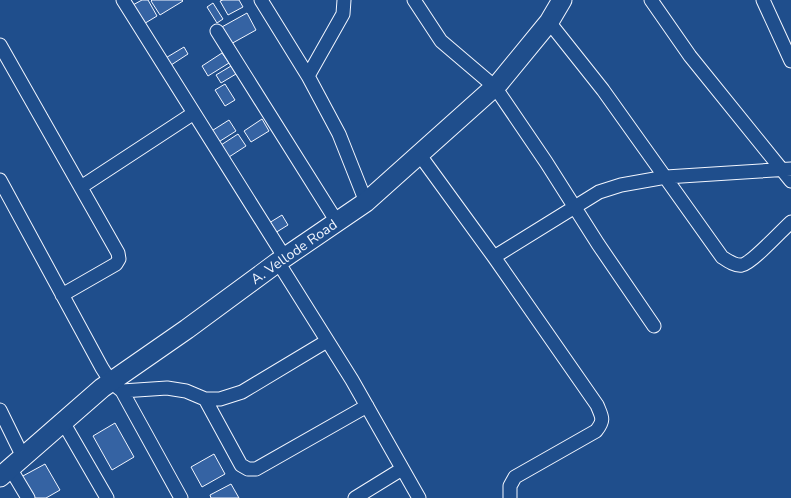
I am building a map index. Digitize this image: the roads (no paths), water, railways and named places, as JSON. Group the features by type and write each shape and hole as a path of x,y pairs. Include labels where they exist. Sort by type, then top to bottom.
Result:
{"main road":[{"name":"A. Vellode Road","path":"11,467 63,422 116,387 187,329 282,260 366,202 495,87 549,22 562,0"}],"street":[{"path":"123,0 194,113 282,260 327,341 367,406 419,498"},
{"path":"261,0 308,76 339,134 366,202"},
{"path":"308,76 343,14 344,0"},
{"path":"414,0 441,41 495,87 546,162 598,244 654,326"},
{"path":"651,0 690,56 786,169 791,181"},
{"path":"763,0 791,61"},
{"path":"549,22 603,90 722,257 731,263 742,265 752,259 791,222"},
{"path":"217,31 337,222"},
{"path":"0,45 118,253 119,259 116,264 62,295"},
{"path":"81,187 194,113"},
{"path":"419,154 494,256 597,405 603,419 602,425 596,431 515,477 510,486 510,498"},
{"path":"494,256 599,192 621,185 666,177 786,169"},
{"path":"0,180 62,295 181,498"},
{"path":"116,387 167,388 186,391 205,399 220,399 242,392 327,341"},
{"path":"205,399 241,465 248,469 256,470 367,406"},
{"path":"0,410 11,467 28,498"},
{"path":"63,422 107,498"},
{"path":"355,498 402,469"}]}
